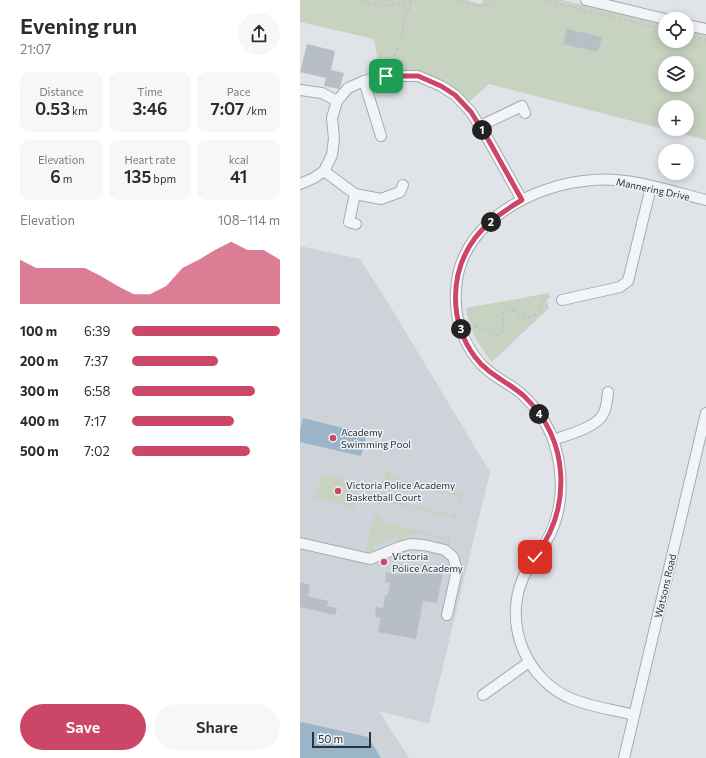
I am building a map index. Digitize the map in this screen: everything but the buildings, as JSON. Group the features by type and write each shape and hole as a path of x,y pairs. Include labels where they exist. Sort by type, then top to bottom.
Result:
{"street":[{"path":"586,0 658,17"},
{"path":"694,26 706,29"},
{"path":"300,184 314,178 324,171 332,155 334,139 332,118 337,101 348,88 364,81 386,76 418,76 441,86 455,95 471,112 522,200"},
{"path":"364,81 381,136"},
{"path":"300,90 322,93 337,101"},
{"path":"480,126 522,106 525,113"},
{"path":"324,171 355,194 381,199 400,192 403,185"},
{"name":"Mannering Drive","path":"634,715 571,698 550,685 529,662 518,638 516,625 517,598 524,576 548,539 553,528 560,505 560,471 553,440 540,415 515,388 493,375 475,357 462,332 455,306 456,283 458,272 468,247 496,217 522,200 556,186 593,180 622,181 706,200"},
{"path":"562,300 620,287 628,280 651,187"},
{"path":"355,194 349,222 356,224"},
{"path":"553,440 597,422 605,410 608,392"},
{"name":"Watsons Road","path":"624,758 706,413"},
{"path":"300,543 370,559 410,544 424,545 445,550 453,557 457,570 447,615"},
{"path":"483,695 529,662"}],"path":[{"path":"362,0 377,6 391,6 416,0"},
{"path":"386,76 402,39 402,24 412,0"},
{"path":"456,0 482,7 495,0"},
{"path":"543,0 658,28"},
{"path":"694,37 706,40"},
{"path":"469,329 473,327 484,327 497,335 501,334 504,329 502,315 505,310 509,308 521,316 527,318 533,317 538,312 540,304 544,298 550,296"}],"shaded area":[{"name":"Victoria Police Academy","path":"300,246 360,259 490,472 429,724 379,711 409,758 300,758"}],"green space":[{"path":"300,0 466,0 481,4 483,0 562,0 658,23 658,48 694,48 694,31 706,34 706,140 690,136 694,136 694,100 658,100 658,128 489,84 469,102 433,79 380,73 374,39 300,22"},
{"path":"549,293 547,302 549,308 492,362 475,337 469,323 466,308"},
{"path":"386,470 391,471 390,477 450,492 459,494 462,488 463,490 460,502 457,502 458,496 387,479 385,487 383,488 381,485"},
{"name":"Victoria Police Academy Basketball Court","path":"322,474 360,483 354,508 315,498"},
{"path":"380,492 386,493 385,499 454,516 455,510 457,510 458,512 455,523 452,524 453,518 382,501 379,507 377,504"},
{"path":"375,514 381,515 380,521 448,538 451,532 449,546 446,547 448,540 432,536 411,534 405,535 406,540 401,542 398,536 373,547 376,554 369,554 366,549"}],"water":[{"name":"Academy Swimming Pool","path":"303,418 367,434 361,456 300,442 300,431"},
{"path":"302,722 368,737 381,758 300,758 300,723"}],"place":[{"name":"Academy Swimming Pool","path":"333,438"},
{"name":"Victoria Police Academy Basketball Court","path":"338,491"},
{"name":"Victoria Police Academy","path":"384,562"}],"route":[{"path":"386,76 418,76 430,80 455,95 471,112 522,200 508,208 484,227 468,247 458,272 455,306 462,332 475,357 493,375 515,388 524,396 540,415 553,440 559,460 561,483 560,505 548,539 535,557"}]}
